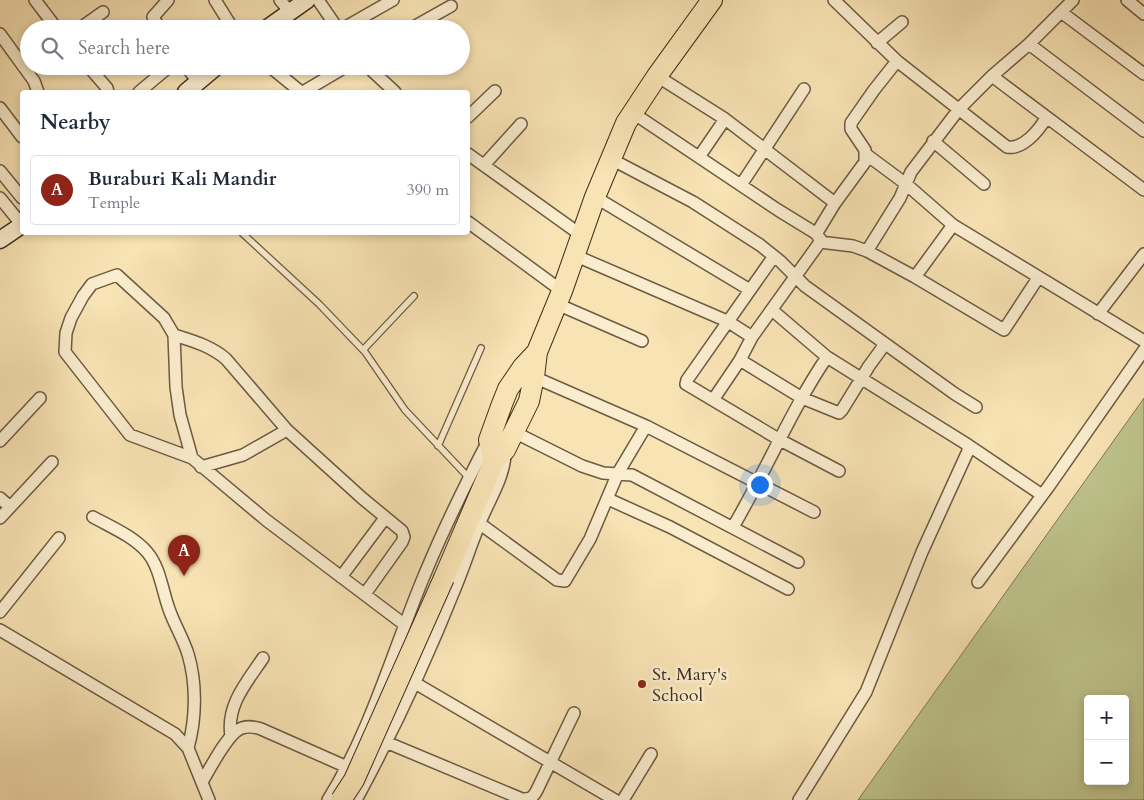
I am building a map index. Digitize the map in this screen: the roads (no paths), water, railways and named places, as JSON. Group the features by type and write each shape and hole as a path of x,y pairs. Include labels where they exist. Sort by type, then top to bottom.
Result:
{"highway":[{"path":"496,450 514,432 528,401 534,377 537,352 559,298 595,198 626,123 657,76 712,0"},
{"path":"341,800 354,780 444,578 496,450 502,404 508,389 523,367 537,352"},
{"path":"502,404 504,414 509,417 512,418 523,413"}],"main road":[{"path":"273,20 285,6 307,0"},
{"path":"192,88 207,75"},
{"path":"0,240 20,226"}],"street":[{"path":"35,0 50,20"},
{"path":"155,20 153,17 168,0"},
{"path":"215,0 227,20"},
{"path":"318,0 333,20"},
{"path":"356,20 393,0"},
{"path":"835,0 897,61 1010,148 1018,146 1038,130 1046,118"},
{"path":"867,251 900,198 911,172 958,109 1029,44 1073,0"},
{"path":"1127,0 1144,14"},
{"path":"426,20 451,6"},
{"path":"92,20 103,12"},
{"path":"1061,12 1144,74"},
{"path":"877,43 902,22"},
{"path":"0,34 20,62"},
{"path":"1029,44 1144,131"},
{"path":"713,400 740,360 752,337 796,276 819,238 835,203 865,162 866,150 850,130 851,123 897,61"},
{"path":"30,75 37,90"},
{"path":"99,75 108,90"},
{"path":"141,90 159,75"},
{"path":"188,75 192,88"},
{"path":"280,75 299,90"},
{"path":"305,90 331,75"},
{"path":"376,75 393,90"},
{"path":"657,76 725,119 835,203"},
{"path":"992,76 1144,190"},
{"path":"741,185 804,89"},
{"path":"470,115 495,92"},
{"path":"0,108 20,134"},
{"path":"633,113 819,238 867,251 1004,330 1038,278"},
{"path":"699,157 725,119"},
{"path":"484,165 521,124"},
{"path":"933,141 984,184"},
{"path":"470,155 581,235"},
{"path":"866,155 906,184 953,225 1144,341"},
{"path":"611,159 693,202 774,256 805,286 954,394 976,407"},
{"path":"0,171 20,196"},
{"path":"0,198 20,223"},
{"path":"595,198 750,290"},
{"path":"470,224 559,298 642,341"},
{"path":"915,277 953,225"},
{"path":"1098,314 1144,254"},
{"path":"574,255 727,321 752,337"},
{"path":"774,256 686,381 688,385 780,440 839,471"},
{"path":"192,458 180,415 176,387 174,335 164,318 117,275 92,284 71,318 66,333 65,352 130,435 192,458 266,520 405,624"},
{"path":"772,310 828,357 968,445 1042,495"},
{"path":"174,335 217,351 287,430 385,518 402,530 404,537 365,594"},
{"path":"740,360 802,398 839,413 885,344"},
{"path":"978,582 1144,350"},
{"path":"733,527 758,484 802,398 828,357"},
{"path":"534,377 646,426 814,512"},
{"path":"0,441 40,398"},
{"path":"479,524 557,580 565,581 590,539 618,473 646,426"},
{"path":"201,467 243,455 287,430"},
{"path":"514,432 582,466 603,473 632,475 798,562"},
{"path":"799,800 866,692 922,552 968,451 968,445"},
{"path":"328,800 347,767 363,731 424,575 470,479 496,450 505,463 479,524 456,586 387,743 356,800"},
{"path":"0,518 52,462"},
{"path":"0,498 10,507"},
{"path":"608,499 670,527 788,588"},
{"path":"93,517 136,542 147,552 156,568 169,610 193,670 192,734 188,748"},
{"path":"341,577 385,518"},
{"path":"0,612 59,538"},
{"path":"0,630 175,734 188,748 210,800"},
{"path":"231,736 229,725 234,705 240,692 263,658"},
{"path":"415,683 615,800"},
{"path":"363,731 387,743 522,799 529,800 534,796 574,713"},
{"path":"202,782 231,736 240,729 250,727 261,728 347,767"},
{"path":"623,800 651,754"}],"lane":[{"path":"244,235 318,304 363,350 404,410 470,479"},
{"path":"363,350 414,296"},
{"path":"438,446 481,348"}],"place":[{"name":"Buraburi Kali Mandir","path":"184,576"},
{"name":"St. Mary's School","path":"642,684"}]}
